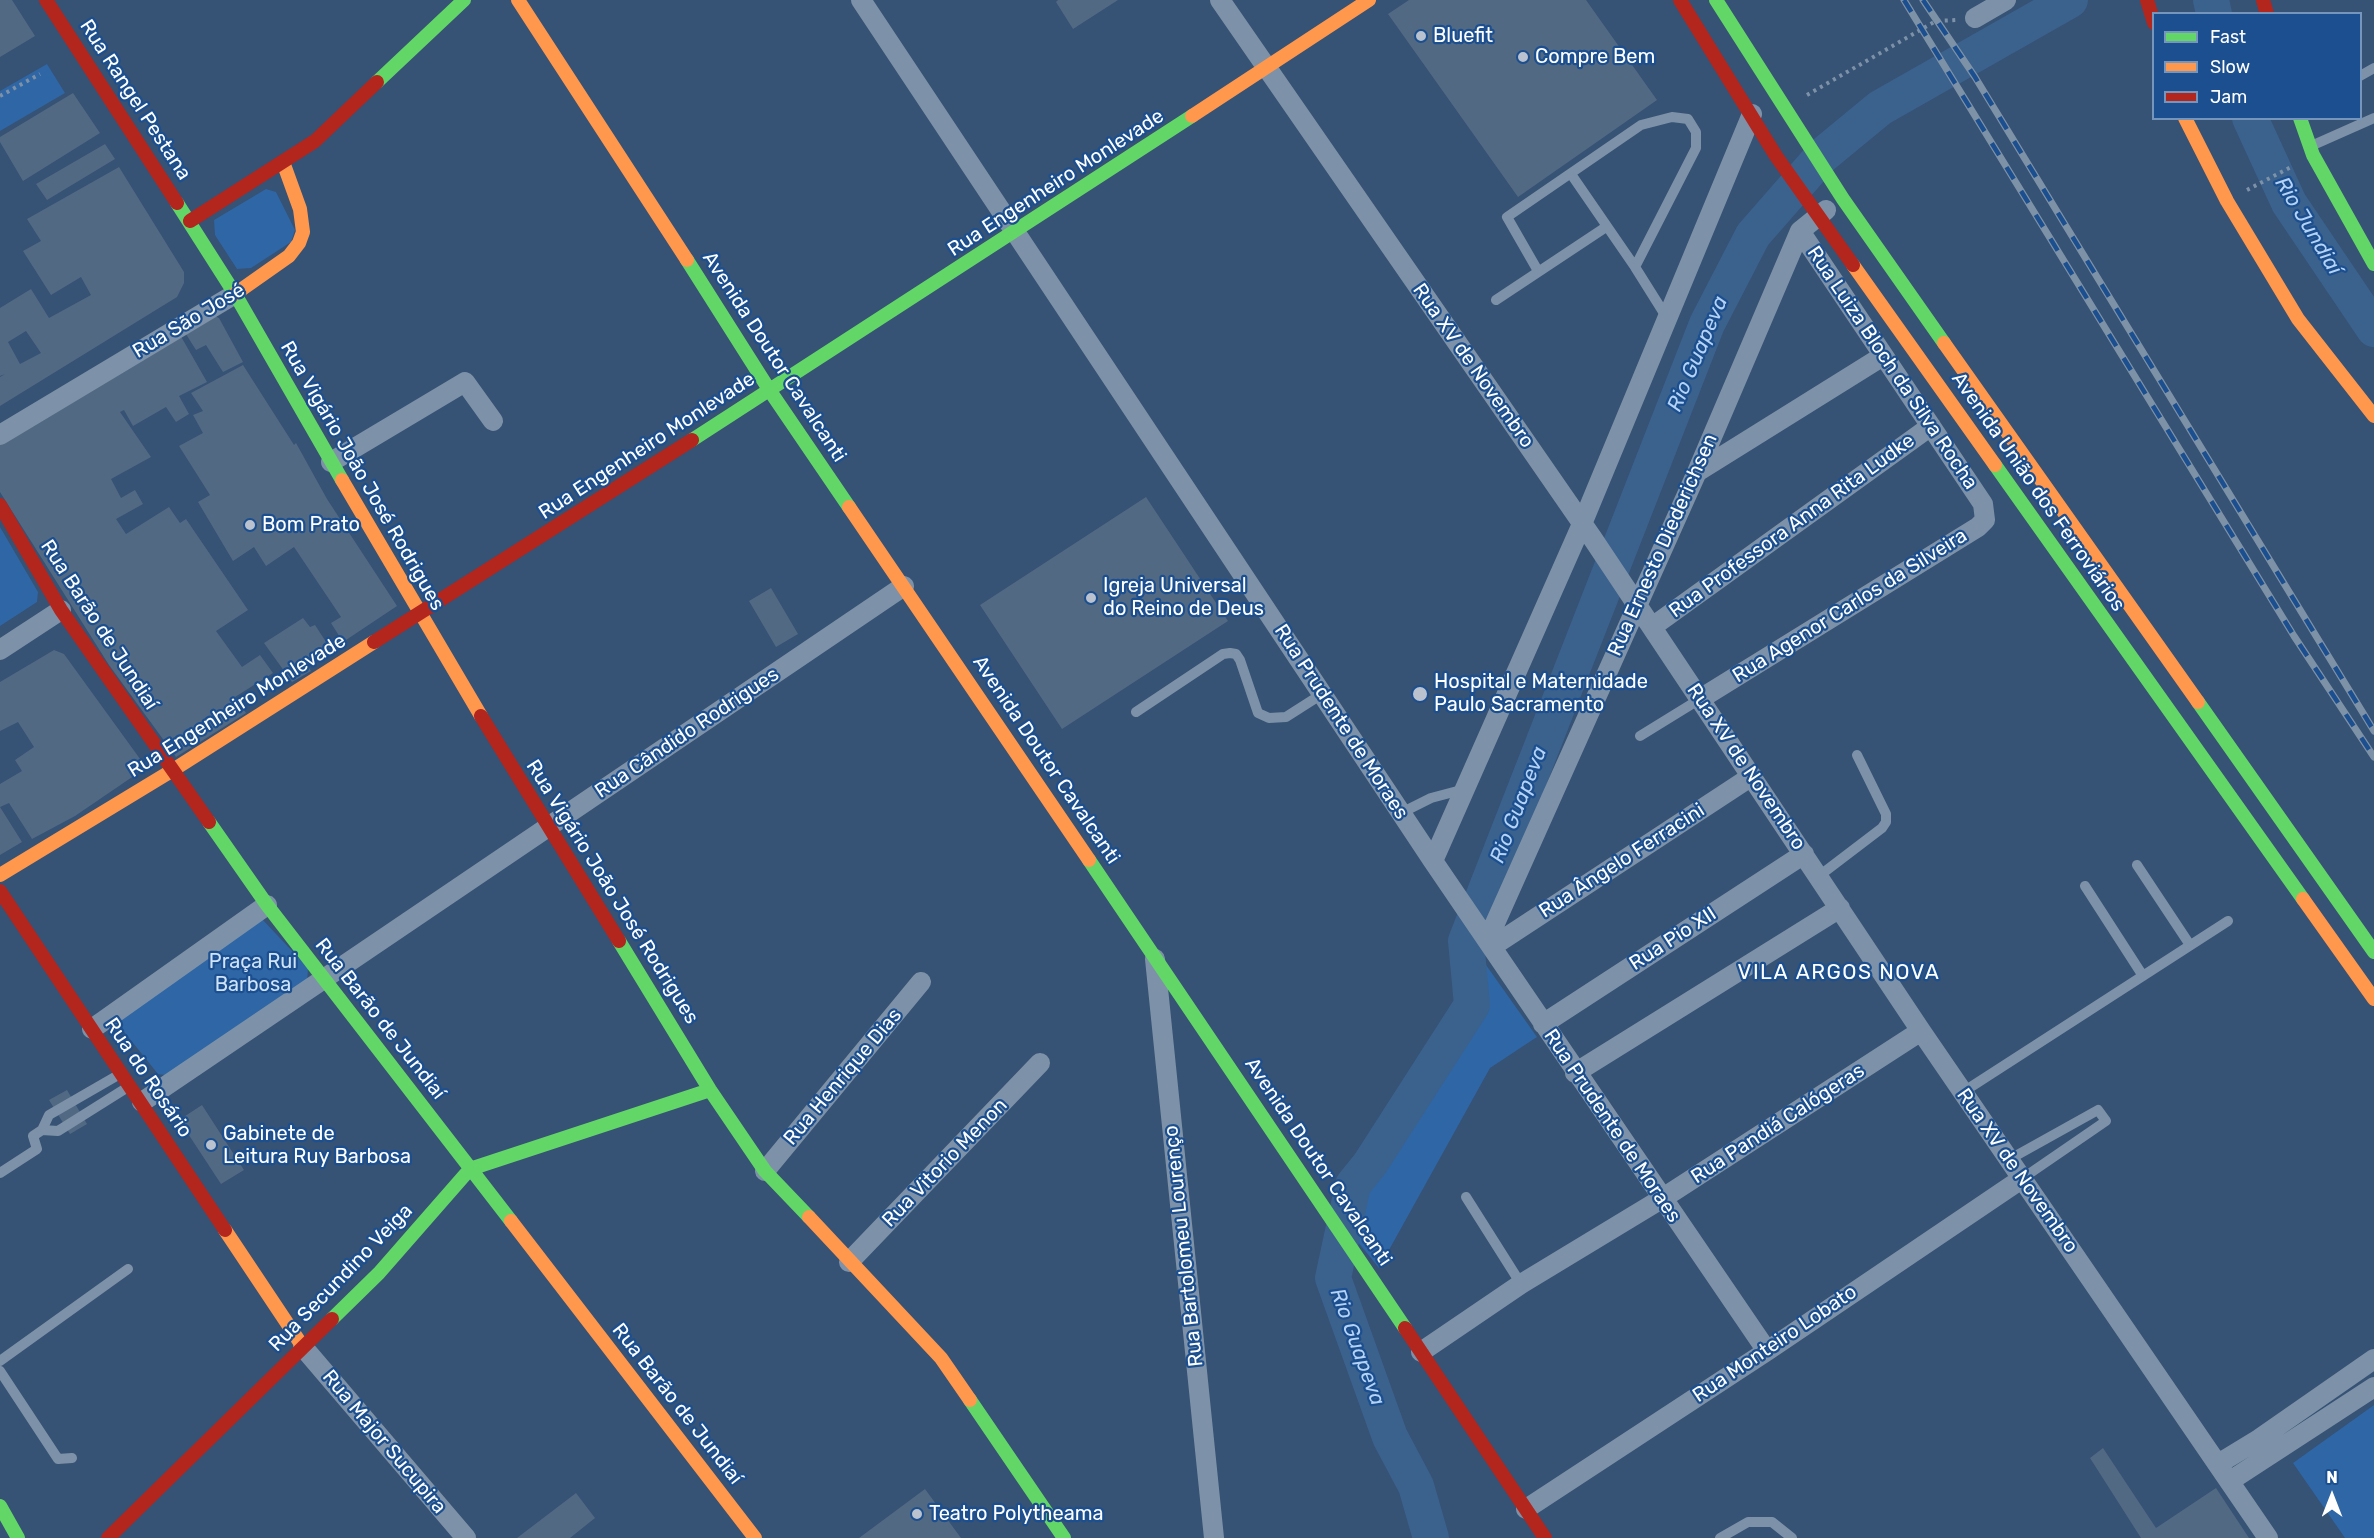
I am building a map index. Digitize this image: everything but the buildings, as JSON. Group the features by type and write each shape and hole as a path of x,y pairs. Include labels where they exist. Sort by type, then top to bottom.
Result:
{"main road":[{"name":"Rua Rangel Pestana","path":"46,0 190,221"},
{"path":"190,221 315,141 464,0"},
{"name":"Avenida Doutor Cavalcanti","path":"519,0 561,61 770,391 1314,1190 1355,1256 1545,1538"},
{"name":"Rua Engenheiro Monlevade","path":"0,875 173,770 770,391 1267,69 1369,0"},
{"name":"Avenida União dos Ferroviários","path":"1680,0 1776,156 2374,999"},
{"name":"Avenida União dos Ferroviários","path":"1716,0 1843,199 2374,952"},
{"path":"2147,0 2152,16"},
{"path":"2186,120 2227,201 2298,319 2374,416"},
{"path":"2301,120 2311,151 2374,264"},
{"name":"Rua São José","path":"235,294 289,256 300,243 303,232 300,208 282,162"},
{"name":"Rua Vigário João José Rodrigues","path":"190,221 235,294 419,615 710,1090 765,1171 849,1263 941,1358 1064,1538"},
{"name":"Rua Barão de Jundiaí","path":"0,505 61,610 267,905 755,1538"},
{"name":"Rua do Rosário","path":"0,891 303,1347"},
{"path":"470,1169 710,1090"},
{"name":"Rua Secundino Veiga","path":"108,1538 379,1273 470,1169"},
{"path":"0,1506 18,1538"},
{"path":"731,1538 746,1525"}],"street":[{"name":"Rua Prudente de Moraes","path":"861,0 1575,1073 1767,1351"},
{"name":"Rua XV de Novembro","path":"1220,0 1588,532 1921,1031 2268,1538"},
{"path":"1975,18 2006,0"},
{"path":"1433,861 1588,532 1667,318 1752,114"},
{"name":"Rua Ernesto Diederichsen","path":"1486,937 1631,597 1697,472 1800,231 1817,214 1843,199"},
{"name":"Rua Luiza Bloch da Silva Rocha","path":"1800,231 1983,504"},
{"name":"Rua São José","path":"0,435 235,294"},
{"path":"1697,472 1883,356"},
{"path":"331,462 465,382 494,421"},
{"name":"Rua Professora Anna Rita Ludke","path":"1652,627 1931,426"},
{"name":"Rua Agenor Carlos da Silveira","path":"1700,699 1978,527 1985,520 1983,504"},
{"name":"Rua Cândido Rodrigues","path":"142,1102 904,586"},
{"path":"0,650 61,610"},
{"name":"Rua Ângelo Ferracini","path":"1486,937 1752,776"},
{"name":"Rua Pio XII","path":"1543,1024 1804,854"},
{"path":"92,1029 267,905"},
{"path":"1575,1073 1840,908"},
{"name":"Rua Bartolomeu Lourenço","path":"1154,954 1214,1538"},
{"name":"Rua Henrique Dias","path":"765,1171 921,982"},
{"name":"Rua Pandiá Calógeras","path":"1421,1352 1521,1284 1663,1198 1921,1031"},
{"name":"Rua Vitorio Menon","path":"849,1263 1040,1063"},
{"name":"Rua Monteiro Lobato","path":"1526,1509 1767,1351 2023,1178"},
{"name":"Rua Major Sucupira","path":"303,1347 466,1538"},
{"path":"2218,1464 2259,1439 2374,1359"},
{"path":"2230,1481 2374,1388"}],"lane":[{"path":"1538,271 1507,217 1641,125 1672,117 1688,119 1696,132 1696,148 1635,267"},
{"path":"2311,151 2374,118"},
{"path":"1571,174 1667,318"},
{"path":"1496,300 1606,227"},
{"path":"1136,712 1223,654 1230,653 1236,654 1240,660 1258,713 1269,718 1286,717 1322,694"},
{"path":"1640,736 1700,699"},
{"path":"1819,876 1882,828 1886,822 1886,814 1857,755"},
{"path":"1401,813 1431,798 1465,789"},
{"path":"2138,865 2190,945"},
{"path":"2085,886 2143,976"},
{"path":"1963,1092 2228,921"},
{"path":"0,1173 37,1149 32,1138 42,1130 49,1115 122,1073"},
{"path":"42,1130 58,1131 131,1085"},
{"path":"2010,1159 2098,1110 2106,1121 2023,1178"},
{"path":"1466,1197 1521,1284"},
{"path":"0,1361 128,1269"},
{"path":"0,1371 58,1459 72,1458"},
{"path":"1720,1538 1748,1522 1772,1522 1792,1538"}],"path":[{"path":"1786,107 1936,21 1975,18"},
{"path":"0,96 40,74"},
{"path":"2227,201 2311,151"}],"green space":[{"path":"47,64 65,93 0,131 0,91"},
{"path":"266,189 276,192 295,230 291,242 251,268 237,269 215,235 214,220"},
{"path":"0,527 38,592 37,602 0,626"},
{"name":"Praça Rui Barbosa","path":"262,919 308,968 307,984 171,1076 158,1074 121,1028 121,1016"},
{"path":"1474,948 1537,1037 1490,1068 1379,1268 1353,1236 1374,1177 1448,1065 1482,1002"},
{"path":"2374,1405 2374,1538 2345,1538 2293,1463"}],"waterway":[{"name":"Rio Guapeva","path":"1431,1538 1416,1486 1390,1437 1333,1278 1353,1185 1370,1164 1472,1005 1466,941 1707,324 1753,235 1823,155 1880,108 2070,0"},
{"name":"Rio Jundiaí","path":"2211,0 2214,12"},
{"name":"Rio Jundiaí","path":"2251,120 2289,203 2374,329"}],"railway":[{"path":"1904,0 2294,636 2374,757"},
{"path":"1923,0 1975,77 2374,731"}],"traffic: fast":[{"path":"377,82 464,0"},
{"path":"1716,0 1843,199 1944,343"},
{"path":"692,440 1192,116"},
{"path":"2301,120 2313,155 2374,264"},
{"path":"177,203 235,294 342,480"},
{"path":"687,260 770,391 849,507"},
{"path":"1995,465 2303,899"},
{"path":"2198,702 2374,952"},
{"path":"209,822 267,905 511,1221"},
{"path":"1089,860 1405,1328"},
{"path":"619,941 710,1090 765,1171 809,1217"},
{"path":"332,1319 379,1273 470,1169 710,1090"},
{"path":"970,1400 1064,1538"},
{"path":"0,1506 18,1538"}],"traffic: slow":[{"path":"518,0 687,260"},
{"path":"1192,116 1369,0"},
{"path":"2186,120 2227,201 2298,319 2374,416"},
{"path":"235,294 289,256 299,243 303,232 300,209 283,162"},
{"path":"1853,265 1995,465"},
{"path":"1944,343 2198,702"},
{"path":"342,480 481,716"},
{"path":"849,507 1089,860"},
{"path":"0,875 173,770 374,642"},
{"path":"2303,899 2374,999"},
{"path":"809,1217 941,1358 970,1400"},
{"path":"511,1221 755,1538"},
{"path":"225,1230 303,1347"}],"traffic: jam":[{"path":"46,0 177,203"},
{"path":"1680,0 1776,156 1853,265"},
{"path":"2147,0 2152,16"},
{"path":"2263,0 2266,12"},
{"path":"190,221 315,141 377,82"},
{"path":"374,642 692,440"},
{"path":"0,505 61,610 209,822"},
{"path":"481,716 619,941"},
{"path":"0,891 225,1230"},
{"path":"108,1538 332,1319"},
{"path":"1405,1328 1545,1538"}],"place":[{"name":"Bluefit","path":"1421,36"},
{"name":"Compre Bem","path":"1523,57"},
{"name":"Bom Prato","path":"250,525"},
{"name":"Igreja Universal do Reino de Deus","path":"1091,598"},
{"name":"Hospital e Maternidade Paulo Sacramento","path":"1420,694"},
{"name":"Gabinete de Leitura Ruy Barbosa","path":"211,1145"},
{"name":"Teatro Polytheama","path":"917,1514"}],"district":[{"name":"VILA ARGOS NOVA","path":"1839,973"}]}
